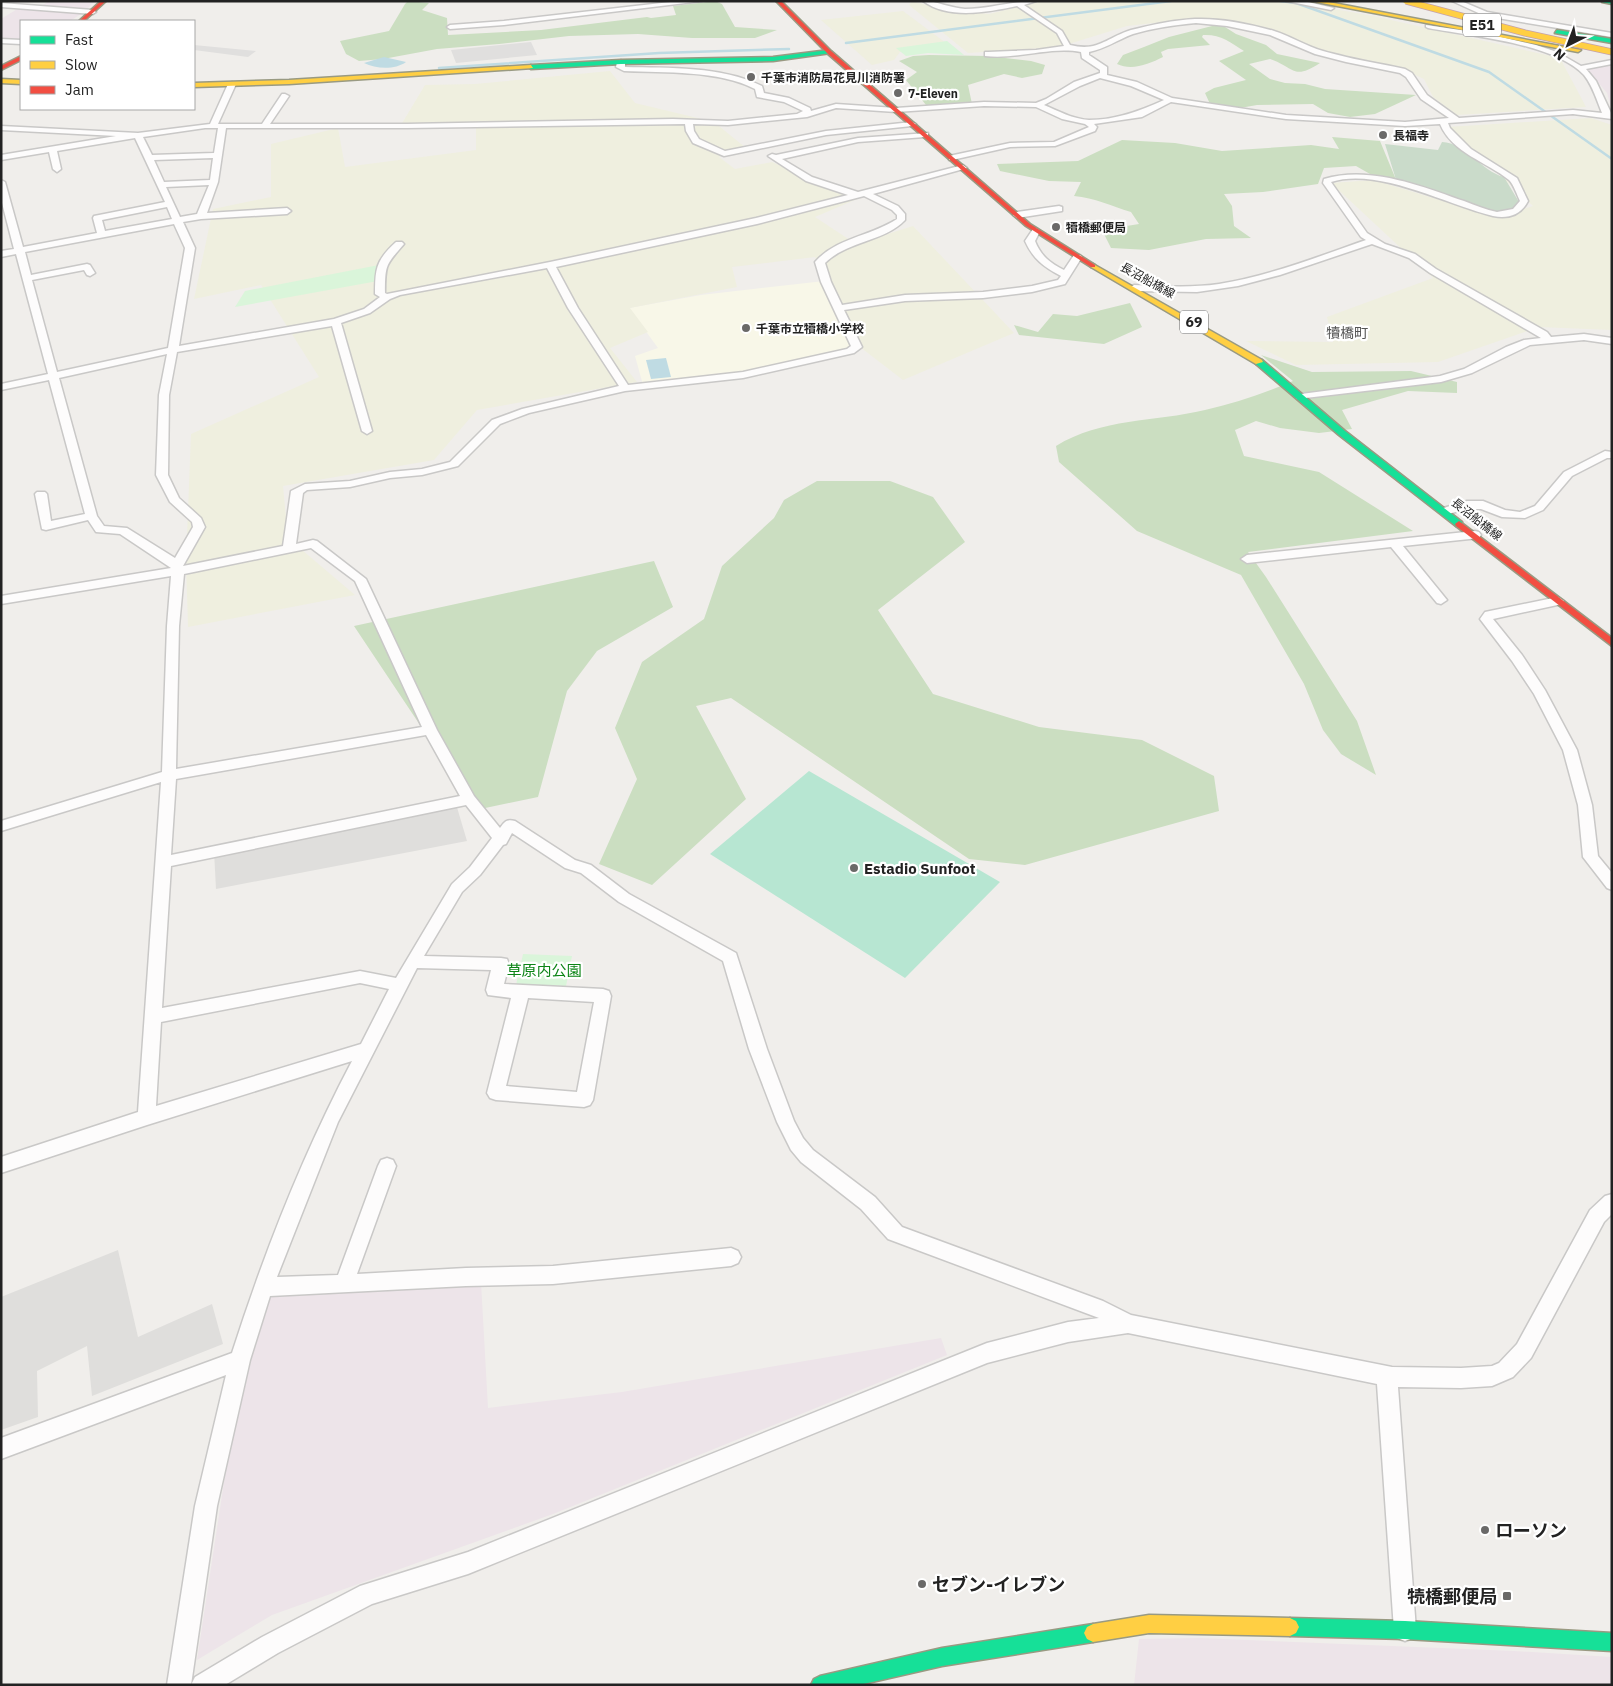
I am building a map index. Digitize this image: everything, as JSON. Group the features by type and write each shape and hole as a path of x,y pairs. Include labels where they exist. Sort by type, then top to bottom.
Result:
{"main road":[{"path":"82,20 104,1"},
{"name":"長沼船橋線","path":"778,1 829,52 1036,231 1255,358 1342,433 1612,643"},
{"path":"1313,1 1611,59"},
{"name":"E51","path":"1352,1 1612,46"},
{"path":"1406,1 1525,33 1611,59"},
{"path":"1604,1 1612,3"},
{"name":"E51","path":"1392,2 1612,41"},
{"path":"195,85 621,62 773,59 829,52"},
{"path":"1,68 20,58"},
{"path":"1,81 20,82"},
{"path":"820,1685 942,1657 1149,1624 1405,1630 1612,1642"}],"street":[{"path":"450,27 504,24 699,1"},
{"path":"926,1 935,6 950,10 992,10 1033,1"},
{"path":"1289,1 1536,47 1558,54 1581,68 1592,80 1609,117"},
{"path":"1455,1 1485,14 1612,35"},
{"path":"1018,4 1060,32 1070,47"},
{"path":"1,5 93,12"},
{"path":"10,12 18,6"},
{"path":"988,54 1036,52 1070,47 1085,50 1100,48 1114,39 1133,32 1177,23 1205,21 1272,33 1318,52 1346,60 1402,71 1409,75 1424,97 1458,121"},
{"path":"1,41 20,42"},
{"path":"1,158 189,127 728,122 807,115 836,106 896,110 984,104 1037,105 1049,101 1077,84 1104,74 1104,69 1085,56 1085,50"},
{"path":"1581,68 1611,59"},
{"path":"621,62 620,67 624,69 663,70 747,81 760,88 760,95 786,100 808,112 782,118"},
{"path":"1100,76 1134,84 1170,100 1286,117 1405,124 1572,112 1609,117"},
{"path":"201,216 214,182 218,154 218,126 232,84"},
{"path":"264,126 285,96"},
{"path":"1037,105 1064,117 1088,122 1139,115 1170,100"},
{"path":"689,121 690,131 696,141 724,154 826,133 912,124"},
{"path":"952,158 1010,145 1047,145 1065,142 1092,129 1093,127 1088,122"},
{"path":"1443,122 1446,129 1468,151 1514,180 1524,201 1522,206 1508,214 1495,214 1438,195 1372,177 1336,177 1327,181 1361,232 1372,241 1412,256 1433,271 1546,337 1584,337 1612,341"},
{"path":"1,128 138,135"},
{"path":"138,135 190,248 164,395 162,475 174,500 197,521 199,527 177,568 173,626 169,775 147,1117"},
{"path":"775,158 843,142 925,135"},
{"path":"289,549 297,491 305,487 350,484 390,475 422,472 454,464 496,422 508,416 592,394 625,388 743,375 850,351 857,347 826,282 820,262 840,248 891,228 901,220 901,214 895,208 861,194 809,179 758,147"},
{"path":"52,149 57,169"},
{"path":"149,158 218,154"},
{"path":"1,387 173,350 336,322 367,311 387,297 398,293 550,265 758,221 963,168"},
{"path":"1,182 91,516 100,528 122,531 177,568"},
{"path":"161,185 214,182"},
{"path":"102,235 97,218 170,204"},
{"path":"1017,215 1059,209"},
{"path":"1,254 201,216 287,211"},
{"path":"1036,231 1030,241 1036,256 1050,267 1066,275"},
{"path":"1134,288 1190,290 1236,284 1283,273 1372,241"},
{"path":"387,297 380,294 380,268 388,253 399,244"},
{"path":"838,308 905,298 983,296 1032,289 1062,282 1077,256"},
{"path":"550,265 573,308 625,388"},
{"path":"27,278 87,267 90,273"},
{"path":"336,322 366,431"},
{"path":"1301,397 1441,379 1468,371 1510,349 1546,337 1578,330 1612,332"},
{"path":"1444,511 1468,505 1483,505 1502,513 1522,516 1539,508 1568,474 1606,454 1612,455"},
{"path":"41,494 46,526 91,516"},
{"path":"1247,559 1475,535"},
{"path":"1,600 313,544 360,579 430,730 469,800 500,840"},
{"path":"1395,544 1441,600"},
{"path":"1558,601 1490,614 1486,619 1517,658 1540,693 1570,750 1584,805 1591,857 1612,884"},
{"path":"1,826 169,775 430,730"},
{"path":"164,862 469,800"},
{"path":"179,1685 206,1506 240,1360 263,1287 330,1120 412,962 456,888 474,871 510,825 570,864 586,869 624,898 730,957 758,1049 786,1122 797,1144 807,1156 868,1203 895,1233 1103,1310 1128,1324 1387,1376 1461,1378 1492,1376 1506,1370 1524,1351 1597,1216 1612,1202"},
{"path":"412,962 501,964 494,990 603,996 584,1100 496,1093 521,992"},
{"path":"153,1017 360,977 400,985"},
{"path":"1,1165 147,1117 367,1049"},
{"path":"344,1284 387,1166"},
{"path":"263,1287 466,1277 554,1275 731,1257"},
{"path":"203,1685 270,1645 368,1594 468,1563 987,1353 1068,1332 1128,1324"},
{"path":"1,1450 240,1360"},
{"path":"1387,1376 1405,1630"}],"shaded area":[{"path":"49,1 95,1 87,9 40,7"},
{"path":"19,8 84,12 72,20 20,20 20,41 1,40 1,19"},
{"path":"531,42 537,55 456,63 451,50"},
{"path":"195,45 256,51 248,57 195,50"},
{"path":"1594,66 1612,66 1612,110 1607,93 1588,70"},
{"name":"千葉市立犢橋小学校","path":"824,281 858,347 751,374 643,385 635,356 658,348 629,308 701,295"},
{"path":"456,804 467,841 216,889 214,851"},
{"path":"118,1250 138,1337 212,1304 223,1344 92,1396 87,1346 37,1371 38,1417 1,1430 1,1297"},
{"path":"481,1282 488,1408 622,1392 941,1338 947,1355 553,1514 272,1615 197,1660 234,1416 270,1294"},
{"path":"1199,1638 1612,1657 1612,1685 1134,1685 1139,1639"}],"green space":[{"path":"408,1 429,3 422,10 447,18 448,35 541,30 676,15 673,6 715,1 722,4 735,27 777,30 755,38 692,38 638,34 569,36 437,49 383,59 359,61 346,54 340,41 389,31"},
{"path":"912,1 943,9 989,14 1042,1 1277,1 1312,5 1373,16 1560,58 1586,107 1457,115 1433,97 1424,79 1400,68 1358,62 1316,50 1246,23 1198,18 1127,26 1059,47 968,53 909,5"},
{"path":"903,11 958,52 919,50 900,52 894,60 872,65 821,20"},
{"path":"1216,25 1266,45 1277,54 1320,63 1299,72 1270,59 1249,64 1270,79 1325,89 1416,95 1375,114 1350,117 1328,113 1313,104 1257,105 1240,108 1210,104 1205,93 1214,88 1246,80 1219,61 1244,51 1225,39 1209,35 1203,35 1202,37 1210,45 1168,49 1161,52 1163,57 1140,66 1129,67 1117,64 1123,55 1169,37"},
{"path":"947,41 964,55 928,53 906,56 896,48"},
{"path":"913,56 988,56 1031,61 1045,65 1042,74 1022,78 1004,74 968,85 972,104 926,105 906,80 917,72 899,61"},
{"path":"610,71 635,103 714,122 746,148 719,157 735,169 772,162 857,199 815,217 856,244 913,226 1014,333 903,380 860,347 815,257 732,267 737,287 630,308 648,332 610,348 637,382 477,410 434,460 283,486 288,538 355,595 188,627 186,562 191,434 319,377 261,285 194,299 213,209 271,197 271,144 338,128 345,167 476,150 476,125 401,125 425,85 475,84"},
{"path":"1591,118 1612,125 1612,330 1539,327 1438,362 1296,365 1246,341 1333,342 1327,317 1433,278 1331,183 1374,180 1496,217 1533,206 1447,127"},
{"path":"1332,137 1380,141 1397,182 1370,174 1356,166 1324,168 1318,184 1263,192 1224,194 1232,206 1234,226 1251,238 1206,239 1149,250 1111,248 1102,230 1139,224 1131,212 1096,200 1074,196 1081,182 1049,181 1000,171 997,164 1078,161 1122,140 1175,143 1222,151 1311,145 1339,149"},
{"path":"1442,142 1459,147 1488,169 1504,177 1519,202 1515,209 1497,212 1397,183 1385,144 1438,150"},
{"path":"379,265 378,281 235,307 245,291"},
{"path":"1130,303 1142,327 1104,344 1019,335 1014,325 1038,332 1053,314 1077,316"},
{"path":"1261,355 1312,372 1411,371 1457,382 1457,393 1408,391 1342,410 1352,429 1319,433 1280,428 1256,421 1235,430 1244,456 1319,472 1413,531 1248,552 1266,577 1357,721 1376,775 1341,754 1323,730 1304,684 1241,575 1137,531 1059,462 1056,446 1091,430 1110,425 1205,410 1272,390 1293,381"},
{"path":"817,481 890,481 933,497 965,542 878,610 933,694 1039,727 1142,740 1214,776 1219,811 1025,865 969,859 731,698 696,706 746,799 652,885 599,864 637,779 615,728 642,662 704,619 722,566 774,518 784,500"},
{"path":"654,561 673,607 597,651 567,691 538,797 471,811 458,795 440,755 354,626"},
{"name":"Estadio Sunfoot","path":"809,771 1000,882 905,978 710,854"},
{"name":"草原内公園","path":"523,954 572,956 566,986 516,985"}],"water":[{"path":"384,57 406,62 402,65 385,68 364,63"},
{"path":"666,358 671,377 651,379 646,360"}],"waterway":[{"path":"846,43 1171,1"},
{"path":"1280,1 1296,3 1489,72 1612,159"},
{"path":"439,68 659,53 789,49"}],"traffic: fast":[{"path":"1604,1 1612,3"},
{"path":"1557,32 1612,41"},
{"path":"531,67 621,62 773,59 829,52"},
{"path":"1259,362 1342,433 1459,524"},
{"path":"1290,1627 1405,1630 1612,1642"},
{"path":"820,1685 942,1657 1093,1633"}],"traffic: slow":[{"path":"1313,1 1578,50"},
{"path":"1406,1 1525,33 1612,52"},
{"path":"195,85 289,82 531,67"},
{"path":"1,81 20,82"},
{"path":"1093,266 1259,362"},
{"path":"1093,1633 1149,1624 1290,1627"}],"traffic: jam":[{"path":"82,20 104,1"},
{"path":"778,1 829,52 1028,225 1093,266"},
{"path":"1,68 20,58"},
{"path":"1459,524 1612,643"}],"place":[{"name":"千葉市消防局花見川消防署","path":"751,77"},
{"name":"7-Eleven","path":"898,93"},
{"name":"長福寺","path":"1383,135"},
{"name":"犢橋郵便局","path":"1056,227"},
{"name":"千葉市立犢橋小学校","path":"746,328"},
{"name":"Estadio Sunfoot","path":"854,868"},
{"name":"ローソン","path":"1485,1530"},
{"name":"セブン-イレブン","path":"922,1584"},
{"name":"㸿橋郵便局","path":"1507,1596"}],"district":[{"name":"犢橋町","path":"1347,333"}]}
